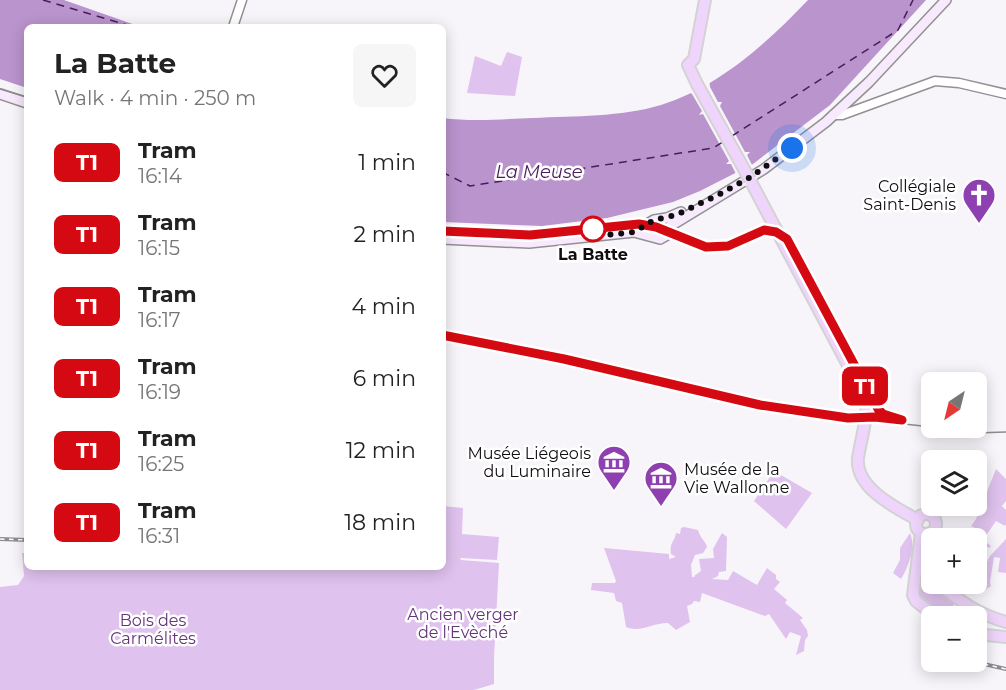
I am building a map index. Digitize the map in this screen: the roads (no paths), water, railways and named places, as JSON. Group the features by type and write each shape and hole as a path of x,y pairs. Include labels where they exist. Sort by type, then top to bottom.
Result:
{"main road":[{"path":"705,0 694,59 688,65 867,401 865,428 858,461 860,475 883,498 918,520"},
{"path":"634,232 654,220 666,223 718,195 751,181 833,116 869,82 946,0"},
{"path":"0,94 24,102"},
{"path":"446,239 529,243 634,232 657,239 667,235 666,223"},
{"path":"650,224 649,231 652,236"},
{"path":"921,530 916,526 918,520 924,515 933,518 936,526 933,528"},
{"path":"921,555 914,595 916,601 922,606"},
{"path":"914,586 921,581"},
{"path":"952,594 985,615 1006,622"},
{"path":"987,635 1006,637"}],"street":[{"path":"234,24 242,0"},
{"path":"833,116 842,115 934,81 943,80 1006,94"}],"water":[{"path":"0,0 64,0 132,24 24,24 24,87 0,79"},
{"name":"La Meuse","path":"808,0 926,0 830,105 753,164 700,191 673,202 607,218 542,226 446,222 446,118 488,120 598,115 646,109 703,87 741,62"}],"tram line":[{"path":"0,89 24,96"},
{"path":"446,231 530,235 640,224 711,247 733,245 764,230 776,232 787,239 878,409 890,417 902,420"},
{"name":"T1","path":"446,231 530,235 645,224 696,244 714,248 739,242 764,230 781,234 787,239 878,409 883,414 902,420 875,417 848,418 760,405 564,359 446,336"},
{"path":"446,336 564,359 760,404 848,418 921,426"},
{"path":"987,433 1006,432"}],"railway":[{"path":"0,539 24,540"},
{"path":"987,665 1006,669"}],"place":[{"name":"Collégiale Saint-Denis","path":"979,224"},
{"name":"La Batte","path":"593,229"},
{"name":"Musée Liégeois du Luminaire","path":"614,491"},
{"name":"Musée de la Vie Wallonne","path":"661,507"}],"park label":[{"name":"Ancien verger de l'Evèché","path":"463,623"},
{"name":"Bois des Carmélites","path":"153,629"}]}
